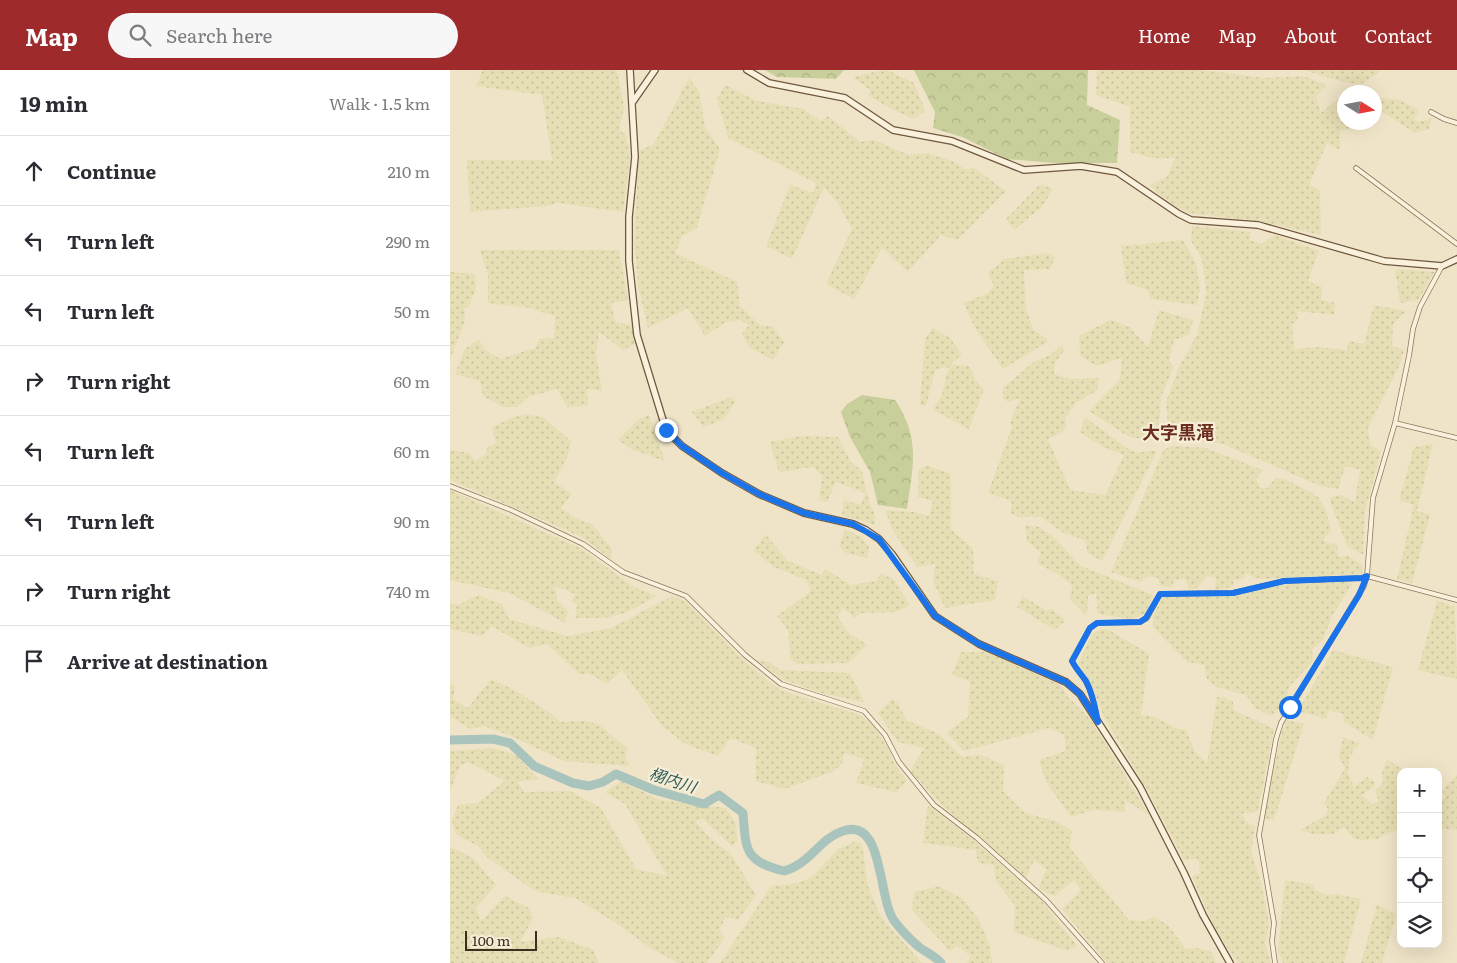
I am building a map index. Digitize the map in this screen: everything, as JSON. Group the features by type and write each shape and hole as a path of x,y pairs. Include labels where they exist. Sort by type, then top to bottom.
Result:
{"street":[{"path":"630,70 636,157 629,217 628,260 637,335 666,430 682,446 722,473 759,494 804,513 853,524 879,539 935,616 979,644 1066,682 1080,694 1140,787 1184,873 1203,915 1230,963"},
{"path":"632,104 655,70"},
{"path":"747,70 769,83 844,98 893,130 952,141 1024,170 1081,166 1117,172 1178,214 1191,220 1258,226 1384,262 1442,266 1457,259"},
{"path":"1431,112 1444,120 1457,123"},
{"path":"1356,168 1457,244"},
{"path":"1275,963 1272,941 1274,923 1260,835 1276,739 1281,723 1359,595 1367,576 1373,498 1395,423 1415,322 1420,307 1442,266"},
{"path":"1395,423 1457,438"},
{"path":"450,486 511,510 583,544 623,572 686,596 745,655 781,684 864,711 886,734 899,762 934,804 977,838 1046,900 1102,963"},
{"path":"1098,722 1093,697 1085,679 1077,672 1072,661 1090,628 1097,623 1140,622 1146,618 1160,594 1233,593 1284,581 1362,578 1367,576 1457,600"}],"shaded area":[{"path":"483,70 617,70 624,107 619,130 626,135 630,157 623,212 558,203 546,206 470,212 467,160 552,160 542,95 476,86"},
{"path":"887,70 914,83 925,110 914,119 894,110 869,96 870,90 853,77"},
{"path":"1097,70 1203,70 1264,78 1303,76 1327,85 1316,97 1321,113 1337,100 1337,130 1344,130 1340,131 1340,150 1327,143 1309,185 1320,190 1321,235 1259,221 1187,213 1157,193 1150,185 1167,177 1175,158 1152,158 1130,152 1130,107 1096,95"},
{"path":"1304,70 1379,70 1379,73 1361,84 1343,82"},
{"path":"689,78 699,91 705,127 720,149 697,228 682,237 675,253 737,282 740,306 761,326 773,326 784,342 773,360 750,348 742,334 749,325 740,320 726,322 705,336 688,308 648,328 638,286 634,239 639,151 654,144"},
{"path":"725,85 757,101 803,109 821,121 828,116 860,142 874,140 909,155 927,153 952,161 967,170 973,167 1006,191 957,240 941,235 908,272 882,248 854,299 826,284 852,229 837,202 824,187 792,259 766,246 790,185 813,193 816,183 728,138 717,99"},
{"path":"1382,98 1399,100 1419,110 1414,119 1419,122 1432,118 1429,129 1415,133 1382,112"},
{"path":"1040,184 1053,189 1042,207 1014,230 1006,219"},
{"path":"1192,226 1251,232 1249,240 1262,244 1274,235 1319,251 1308,281 1322,287 1321,300 1335,303 1334,315 1297,311 1298,319 1292,324 1294,349 1318,347 1347,350 1349,341 1364,344 1374,305 1406,311 1393,324 1392,346 1404,350 1400,364 1368,428 1370,444 1381,452 1365,511 1363,555 1347,546 1329,498 1340,495 1355,502 1360,470 1345,466 1338,489 1320,486 1223,444 1169,437 1166,402 1179,367 1197,335 1206,293 1202,259 1191,241"},
{"path":"1183,240 1196,263 1200,290 1197,305 1150,299 1148,290 1126,283 1121,246"},
{"path":"480,250 619,250 628,300 611,303 615,322 632,325 635,344 623,350 599,332 596,354 602,391 587,389 588,406 567,407 557,389 528,397 517,407 503,407 483,396 480,381 455,374 465,349 479,339 484,349 500,359 536,348 539,339 554,338 555,316 529,308 488,303 488,275"},
{"path":"1047,253 1055,257 1050,269 1024,270 1026,309 1033,329 1049,341 1003,369 976,330 963,303 987,294 994,286 988,272 1005,259"},
{"path":"1395,269 1435,272 1418,300 1400,303"},
{"path":"450,272 475,274 476,289 469,306 464,309 465,321 450,359"},
{"path":"1159,310 1193,320 1189,335 1174,340 1169,361 1174,366 1161,397 1158,441 1129,437 1089,411 1120,379 1122,358 1096,366 1080,355 1079,336 1110,320 1129,327 1148,347"},
{"path":"933,328 950,338 962,355 950,364 969,366 976,381 984,389 969,429 933,410 943,392 946,375 950,368 945,367 935,370 926,406 920,405 925,339"},
{"path":"1062,345 1064,350 1055,364 1054,374 1070,379 1099,378 1097,390 1076,403 1065,419 1066,428 1061,433 1048,439 1070,490 1105,495 1124,455 1103,447 1080,432 1085,417 1125,447 1138,453 1157,451 1102,561 1087,553 1086,541 1062,532 1041,517 1018,517 1011,513 1011,501 988,493 1012,427 1010,422 1020,398 1009,402 1003,399 1003,388 1035,361 1050,355"},
{"path":"731,397 736,401 724,419 704,427 692,412"},
{"path":"526,414 543,417 571,441 567,458 554,482 572,494 561,508 575,518 592,524 612,549 611,559 582,537 450,480 450,450 469,453 475,460 485,455 487,448 496,443 492,428 510,418"},
{"path":"649,415 665,461 631,449 618,440 639,419"},
{"path":"801,436 838,437 851,462 862,471 869,502 875,515 875,525 842,515 844,500 861,505 865,493 836,482 827,502 819,500 822,476 813,467 779,472 770,442"},
{"path":"1433,444 1417,511 1430,515 1412,583 1397,579 1414,505 1399,500 1414,447"},
{"path":"1174,446 1206,448 1263,470 1256,479 1261,488 1268,488 1275,478 1287,480 1311,492 1319,498 1326,511 1331,531 1323,539 1327,543 1337,544 1338,557 1348,556 1362,565 1362,574 1260,579 1246,574 1243,579 1233,580 1233,587 1215,590 1216,578 1207,576 1196,589 1189,589 1185,579 1174,580 1172,587 1160,586 1158,578 1148,576 1141,582 1111,572 1164,449"},
{"path":"926,465 951,474 951,529 973,549 974,574 998,581 995,600 945,608 933,581 935,564 917,567 892,529 885,510 915,512 929,516 933,501 918,497 918,471"},
{"path":"450,490 580,548 634,587 657,596 625,613 605,618 575,618 577,605 572,601 575,594 555,586 557,600 568,611 565,623 509,593 450,580"},
{"path":"1025,525 1039,527 1056,539 1079,565 1153,595 1145,614 1132,619 1098,614 1096,594 1088,595 1087,616 1070,599 1072,586 1061,576 1037,563 1041,553 1027,541"},
{"path":"845,529 861,537 869,547 867,558 846,553 839,547"},
{"path":"765,534 788,561 822,575 825,569 851,585 877,581 880,573 893,579 910,605 896,612 861,613 855,618 842,608 838,618 849,633 867,645 848,663 797,664 790,659 788,630 777,616 811,591 806,580 774,567 754,551"},
{"path":"1345,582 1352,584 1332,616 1323,640 1312,649 1313,661 1289,687 1285,703 1270,716 1255,708 1246,695 1216,687 1207,679 1204,665 1187,662 1153,627 1153,616 1162,597 1237,596 1282,584"},
{"path":"478,595 502,604 509,619 567,636 611,628 672,596 685,601 744,661 780,690 860,715 873,725 886,745 895,765 907,781 896,792 856,783 864,759 844,753 842,764 832,772 784,789 756,781 756,748 730,738 718,756 685,744 662,726 622,670 607,684 591,674 579,674 547,644 530,648 491,626 482,636 450,629 450,603 458,605"},
{"path":"1022,596 1046,610 1052,609 1065,621 1055,630 1017,607"},
{"path":"1437,601 1455,606 1457,679 1418,670"},
{"path":"1100,629 1109,630 1149,654 1141,715 1153,716 1178,729 1186,729 1195,752 1207,763 1217,697 1224,697 1233,702 1234,710 1274,729 1258,811 1242,814 1246,822 1255,826 1251,851 1261,882 1269,923 1265,943 1271,963 1239,963 1234,957 1216,930 1192,876 1200,873 1198,859 1184,860 1149,793 1104,717 1088,678 1078,664 1092,634"},
{"path":"1333,650 1393,667 1373,740 1344,722 1343,714 1329,710 1326,719 1298,711"},
{"path":"961,652 987,652 1061,685 1067,696 1091,720 1149,815 1125,800 1125,812 1093,810 1071,817 1046,782 1039,760 1066,751 1064,735 1049,728 964,751 946,733 968,717 970,681 952,675"},
{"path":"757,660 769,662 780,670 850,673 864,702 821,693 782,679"},
{"path":"491,679 516,691 551,713 560,722 583,721 598,724 628,749 625,757 630,766 564,761 511,736 484,726 470,729 450,716 450,684 455,686 453,699 468,708"},
{"path":"892,699 898,703 906,720 939,734 962,757 981,755 1004,765 1003,791 1025,813 1056,821 1072,831 1070,848 1129,920 1143,921 1154,917 1168,925 1186,949 1197,948 1211,951 1216,963 1107,963 1062,909 1081,890 1074,880 1055,896 1039,889 1046,869 1034,860 1026,878 942,805 910,771 924,748 898,742 878,713"},
{"path":"1287,720 1304,724 1274,820 1264,818 1281,735"},
{"path":"1343,737 1360,744 1354,749 1349,760 1348,773 1354,787 1367,777 1374,782 1375,786 1362,795 1372,804 1379,801 1375,791 1383,783 1382,773 1387,759 1400,768 1397,768 1397,831 1377,839 1360,840 1353,838 1344,827 1334,834 1314,834 1300,830 1326,815 1328,809 1324,803 1345,768 1339,757"},
{"path":"494,748 516,755 538,779 518,782 524,792 570,791 601,808 636,869 667,876 625,804 605,792 621,781 660,800 726,808 736,823 737,841 732,846 703,819 695,821 710,838 731,854 756,895 738,920 726,917 719,930 725,937 707,963 678,963 652,949 616,923 575,898 535,891 488,858 478,846 456,834 452,821 458,805 477,803 505,781 468,762 460,766 450,791 450,751"},
{"path":"1457,775 1457,830 1442,829 1442,800 1446,797 1442,791"},
{"path":"928,805 976,842 1041,900 1077,946 1067,951 1014,932 1015,906 996,881 993,865 978,863 976,850 923,843"},
{"path":"856,841 862,844 868,886 881,917 922,963 720,963 771,886 799,883 812,877 838,849"},
{"path":"450,847 473,858 496,885 476,908 481,921 505,896 529,908 533,918 520,942 559,937 593,950 599,963 450,963"},
{"path":"1285,880 1314,885 1315,891 1329,895 1336,894 1361,899 1344,963 1283,963 1278,951"},
{"path":"939,886 963,899 979,920 990,946 992,963 967,963 971,956 957,946 950,951 912,910 914,892"},
{"path":"1377,904 1396,915 1382,963 1361,963"}],"green space":[{"path":"765,70 844,70 836,79 777,77"},
{"path":"914,70 1088,70 1087,105 1120,120 1117,163 1053,163 1007,159 962,137 933,128 935,112"},
{"path":"862,395 895,400 909,427 912,440 913,465 907,509 878,505 870,472 850,437 841,412 847,404"}],"waterway":[{"name":"栩内川","path":"450,740 493,739 510,743 534,766 573,783 589,786 603,782 616,774 654,790 704,804 719,795 743,813 747,845 754,858 761,863 784,871 801,863 835,834 843,831 857,830 866,836 873,848 889,911 895,922 919,947 934,956 941,963"}],"district":[{"name":"大字黒滝","path":"1178,431"}],"route":[{"path":"666,430 682,446 722,473 759,494 804,513 853,524 866,530 879,539 892,554 935,616 979,644 1066,682 1080,694 1098,722 1093,697 1085,679 1077,672 1072,661 1090,628 1097,623 1122,624 1140,622 1146,618 1160,594 1233,593 1284,581 1362,578 1367,576 1359,595 1290,707"}]}
